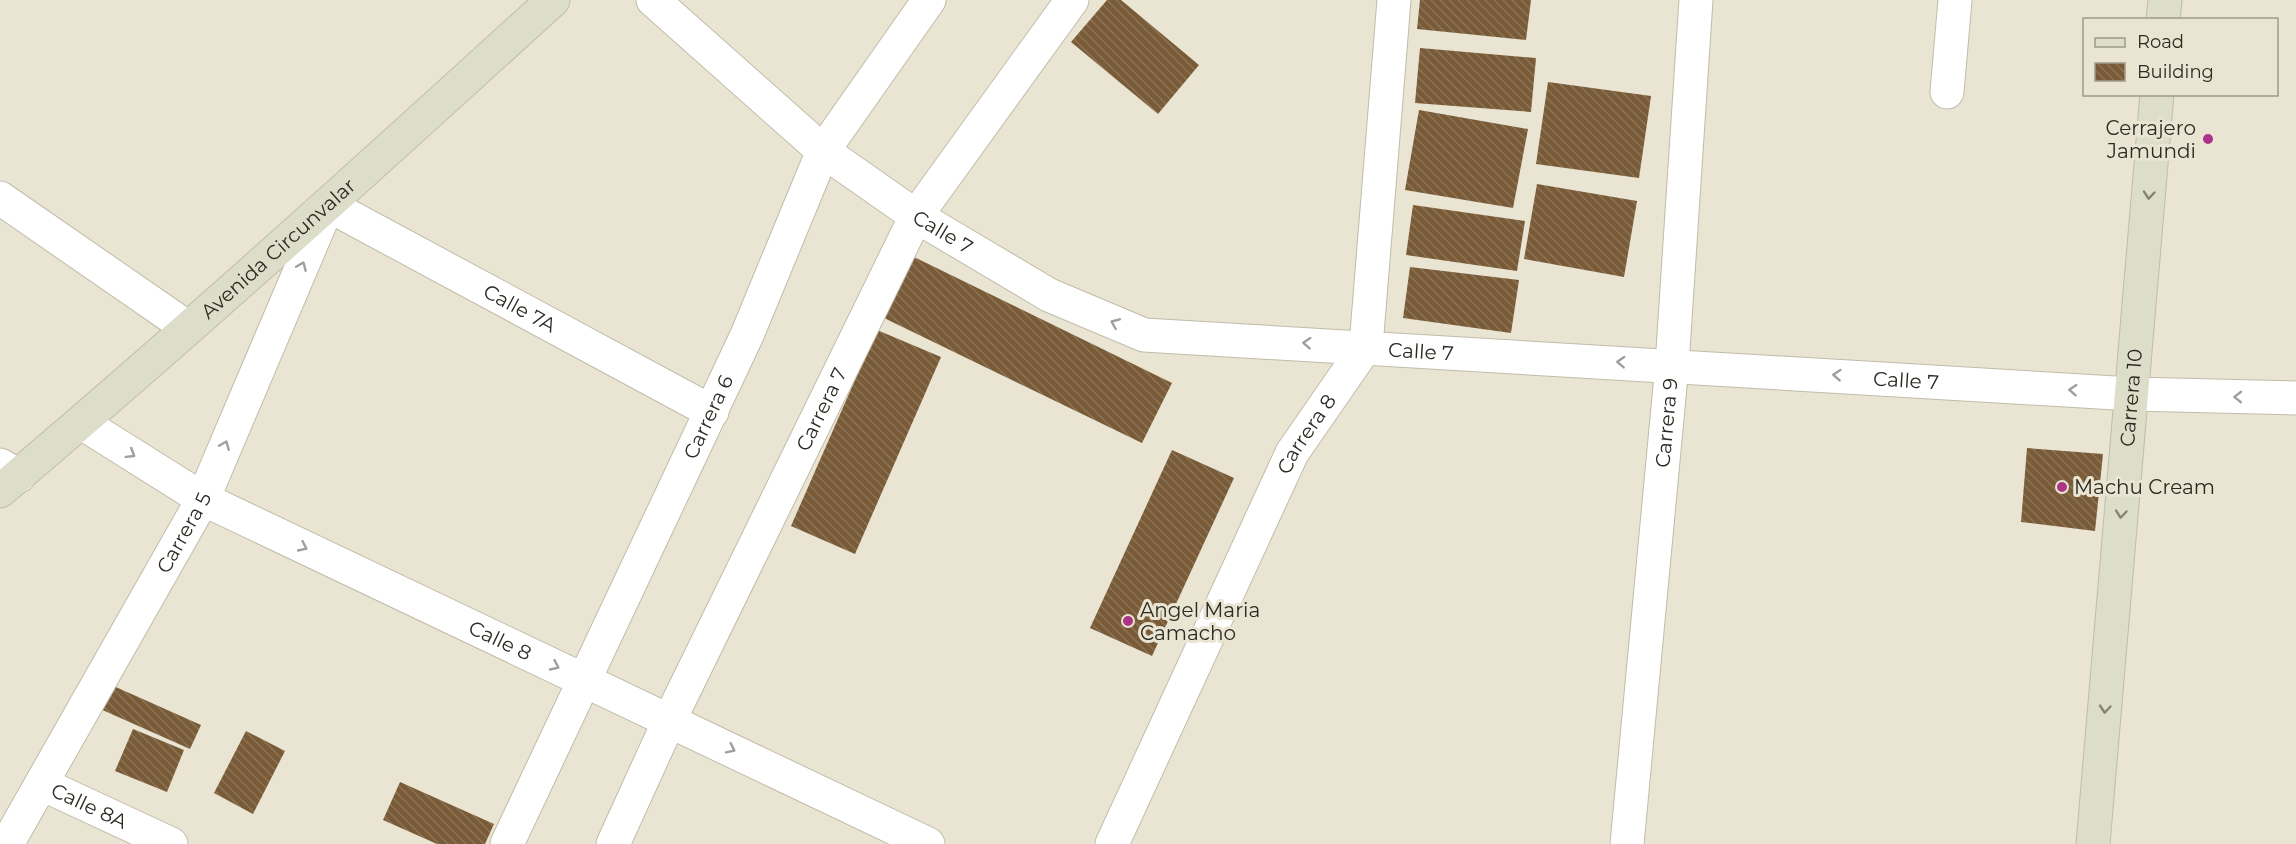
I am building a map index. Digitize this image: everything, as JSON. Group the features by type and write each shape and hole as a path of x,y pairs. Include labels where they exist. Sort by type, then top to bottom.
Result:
{"main road":[{"name":"Avenida Circunvalar","path":"6,477 82,423 328,205 553,0"},
{"path":"2163,18 2165,0"},
{"name":"Carrera 10","path":"2093,844 2157,96"}],"street":[{"name":"Calle 7","path":"653,0 823,151 916,216 1049,295 1144,335 1366,346 2132,394 2296,398"},
{"name":"Carrera 6","path":"507,844 712,412 747,335 823,151 929,0"},
{"name":"Carrera 7","path":"613,844 670,719 916,216 1072,0"},
{"name":"Carrera 8","path":"1112,844 1293,453 1366,346 1394,0"},
{"name":"Carrera 9","path":"1627,844 1672,365 1696,0"},
{"path":"1947,92 1955,0"},
{"path":"0,198 188,328"},
{"name":"Calle 7A","path":"328,205 712,412"},
{"name":"Carrera 5","path":"7,844 203,499 328,205"},
{"name":"Calle 8","path":"82,423 203,499 670,719 928,844"},
{"name":"Calle 8A","path":"42,784 171,844"}],"building":[{"path":"1107,0 1121,0 1199,65 1158,114 1071,42"},
{"path":"1420,0 1531,0 1526,40 1417,29"},
{"path":"1420,48 1536,58 1531,112 1415,103"},
{"path":"1548,82 1651,96 1639,178 1536,164"},
{"path":"1419,110 1528,129 1513,208 1405,190"},
{"path":"1537,184 1637,201 1624,277 1524,259"},
{"path":"1413,205 1525,221 1517,271 1406,255"},
{"path":"914,257 1172,383 1142,443 884,318"},
{"path":"1410,267 1519,280 1511,333 1403,318"},
{"path":"877,330 941,357 855,554 791,526"},
{"name":"Machu Cream","path":"2027,448 2103,454 2095,531 2021,522"},
{"path":"1172,450 1234,478 1152,656 1090,628"},
{"path":"109,684 201,725 190,749 98,708"},
{"path":"133,729 184,750 167,792 115,771"},
{"path":"246,731 285,751 253,814 214,793"},
{"path":"400,782 494,824 485,844 437,844 383,820"}],"place":[{"name":"Cerrajero Jamundi","path":"2208,139"},
{"name":"Machu Cream","path":"2062,487"},
{"name":"Angel Maria Camacho","path":"1128,621"}]}
